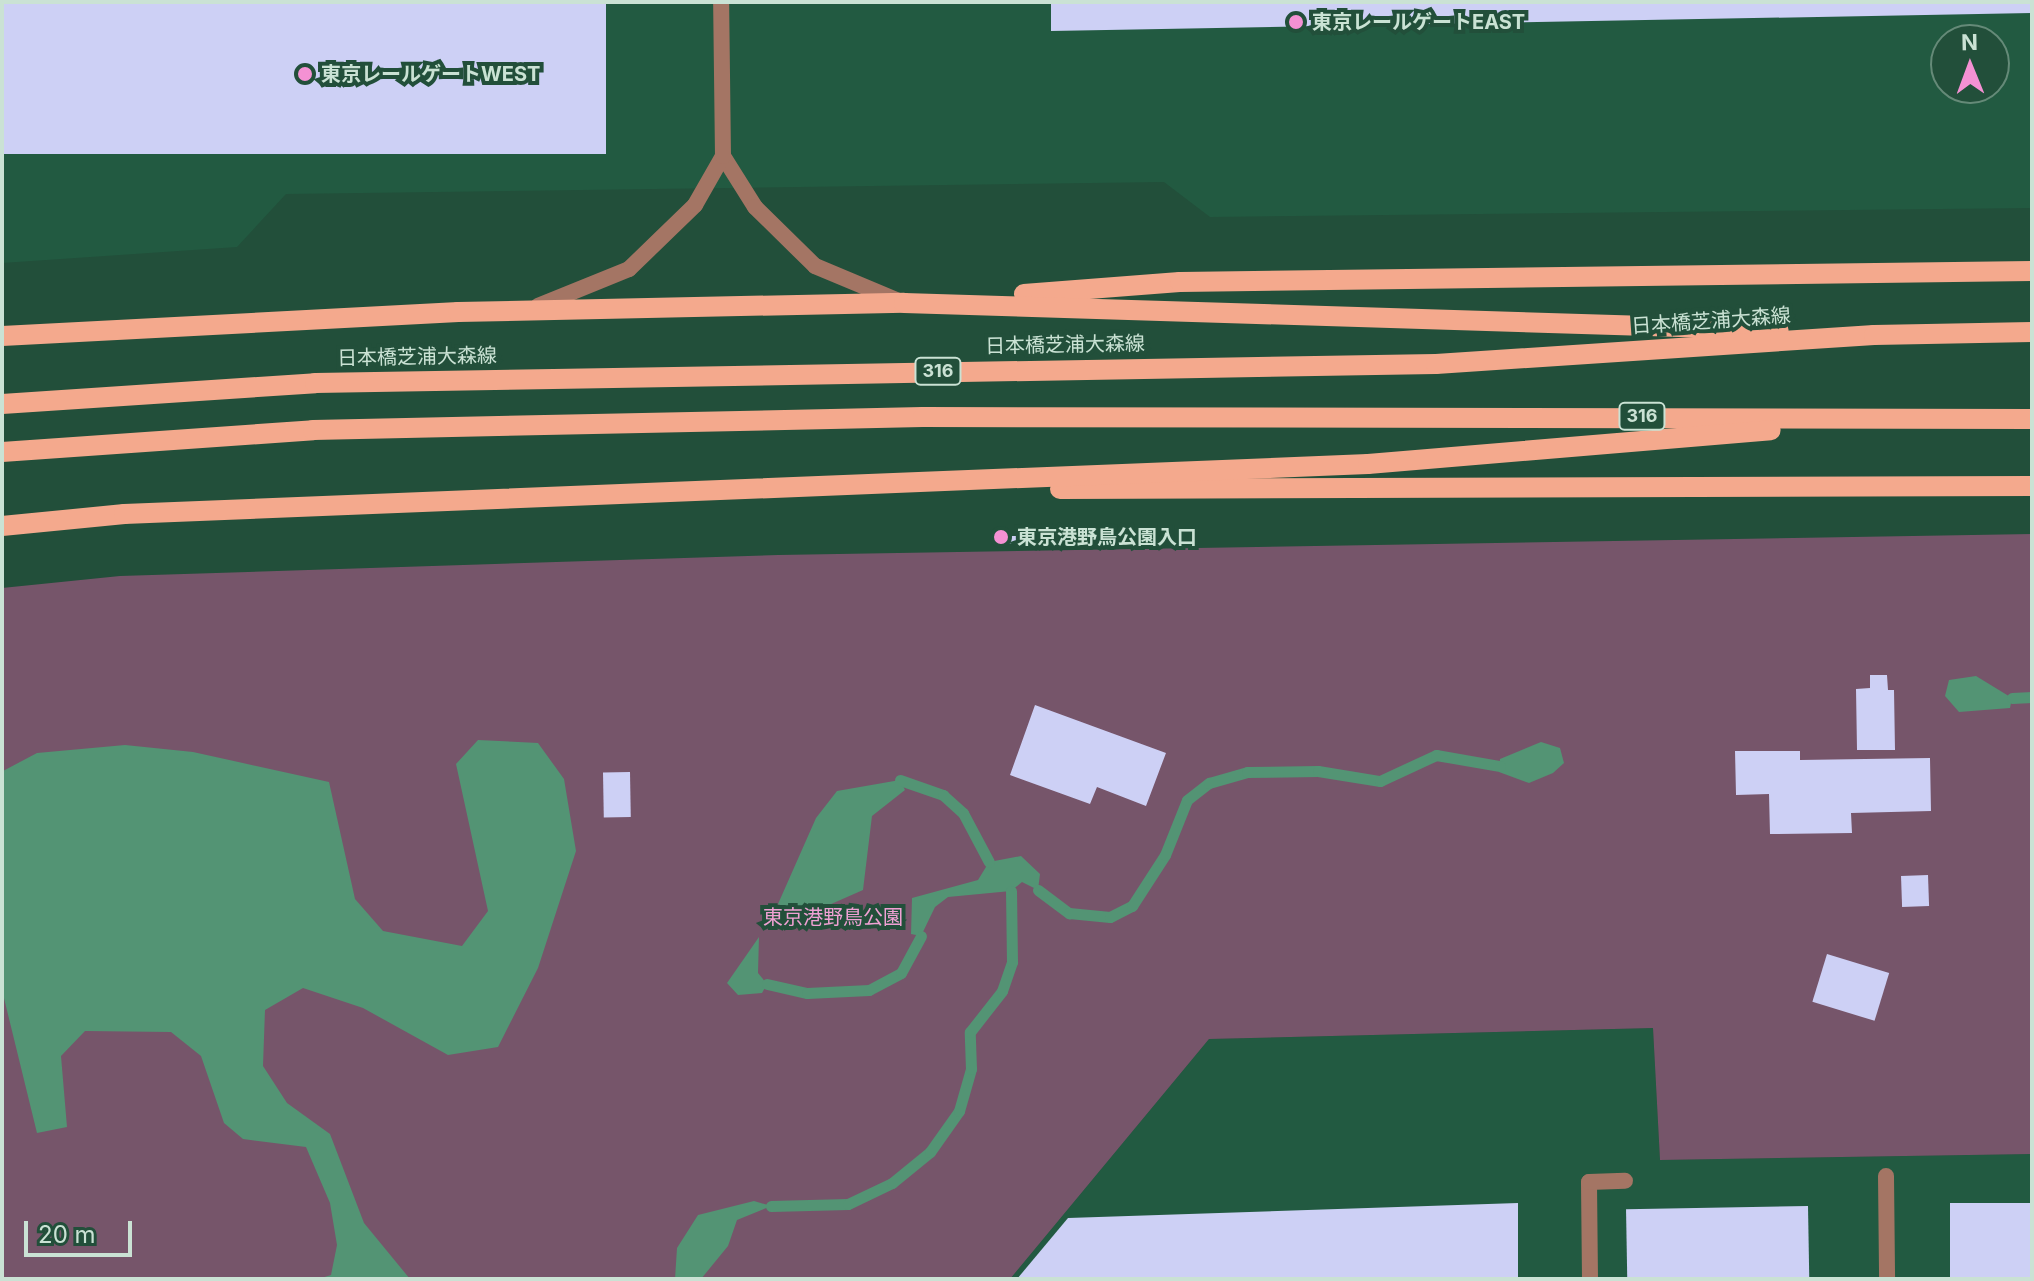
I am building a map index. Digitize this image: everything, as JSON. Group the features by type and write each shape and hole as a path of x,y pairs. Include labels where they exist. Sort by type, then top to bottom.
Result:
{"main road":[{"path":"904,303 1180,282 2032,271"},
{"name":"316","path":"2,336 526,311 904,303 1874,335"},
{"name":"日本橋芝浦大森線","path":"2,404 315,383 1436,364 1874,335 2032,332"},
{"name":"316","path":"2,452 313,430 907,417 2032,419"},
{"name":"316","path":"2,526 124,514 1368,464 1875,421"},
{"path":"936,483 1165,494 2032,486"}],"lane":[{"path":"721,2 723,156 755,207 815,266 904,303"},
{"path":"526,311 629,269 662,245 723,156"},
{"path":"1886,1176 1887,1279"},
{"path":"1590,1279 1589,1182 1625,1181"}],"shaded area":[{"path":"2,2 2032,2 2032,208 1210,217 1164,182 286,194 237,247 2,263"},
{"path":"1976,676 2012,698 2010,708 1959,712 1945,696 1949,680"},
{"path":"478,740 538,743 564,779 576,851 538,968 498,1047 448,1055 363,1008 303,988 265,1010 263,1066 287,1103 330,1134 364,1223 410,1279 318,1279 331,1275 337,1245 330,1203 306,1147 243,1139 224,1123 201,1056 171,1032 85,1031 61,1056 67,1127 37,1133 2,990 3,771 37,753 125,745 193,752 329,782 355,899 383,931 462,946 488,911 456,764"},
{"path":"1541,742 1560,748 1564,763 1553,773 1529,783 1499,772 1500,759"},
{"path":"900,780 905,790 872,816 863,890 804,916 778,904 816,818 837,791"},
{"path":"1021,856 1040,874 1038,890 1022,882 1011,891 948,897 935,907 921,936 911,934 912,898 978,880 989,862"},
{"path":"759,937 758,973 767,984 762,993 738,995 727,983"},
{"path":"1653,1028 1660,1160 2032,1154 2032,1279 1010,1279 1209,1039"},
{"path":"754,1201 771,1206 737,1220 728,1246 701,1279 675,1279 677,1248 698,1215"}],"green space":[{"name":"東京港野鳥公園","path":"2032,534 2032,1154 1660,1160 1653,1028 1209,1039 1010,1279 2,1279 2,588 120,576 778,555"}],"building":[{"name":"東京レールゲートWEST","path":"2,2 606,2 606,154 2,154"},
{"name":"東京レールゲートEAST","path":"1051,2 2032,2 2032,13 1051,31"},
{"path":"999,536 1029,536 1030,544 999,543"},
{"path":"1870,675 1887,675 1888,690 1894,690 1895,750 1857,750 1856,689 1870,688"},
{"path":"1035,705 1166,753 1146,806 1097,787 1090,804 1010,775"},
{"path":"1735,751 1800,751 1800,760 1930,758 1931,811 1851,813 1852,833 1770,834 1769,794 1736,795"},
{"path":"603,772 630,772 631,817 604,817"},
{"path":"1928,875 1929,906 1902,907 1901,876"},
{"path":"1827,954 1889,973 1875,1021 1812,1002"},
{"path":"1518,1203 1518,1279 1017,1279 1068,1218"},
{"path":"1950,1203 2032,1203 2032,1279 1950,1279"},
{"path":"1808,1206 1809,1279 1627,1279 1626,1209"}],"waterway":[{"path":"2012,698 2032,697"},
{"path":"1038,890 1069,913 1110,917 1132,906 1165,855 1187,800 1209,783 1247,772 1318,771 1380,781 1436,755 1500,766"},
{"path":"900,780 943,795 963,813 989,862"},
{"path":"771,1206 848,1204 892,1183 930,1152 959,1111 971,1069 970,1032 1002,991 1012,962 1011,891"},
{"path":"767,984 807,993 869,990 901,973 921,936"}],"place":[{"name":"東京レールゲートEAST","path":"1296,22"},
{"name":"東京レールゲートWEST","path":"305,74"},
{"name":"東京港野鳥公園入口","path":"1001,537"}]}
